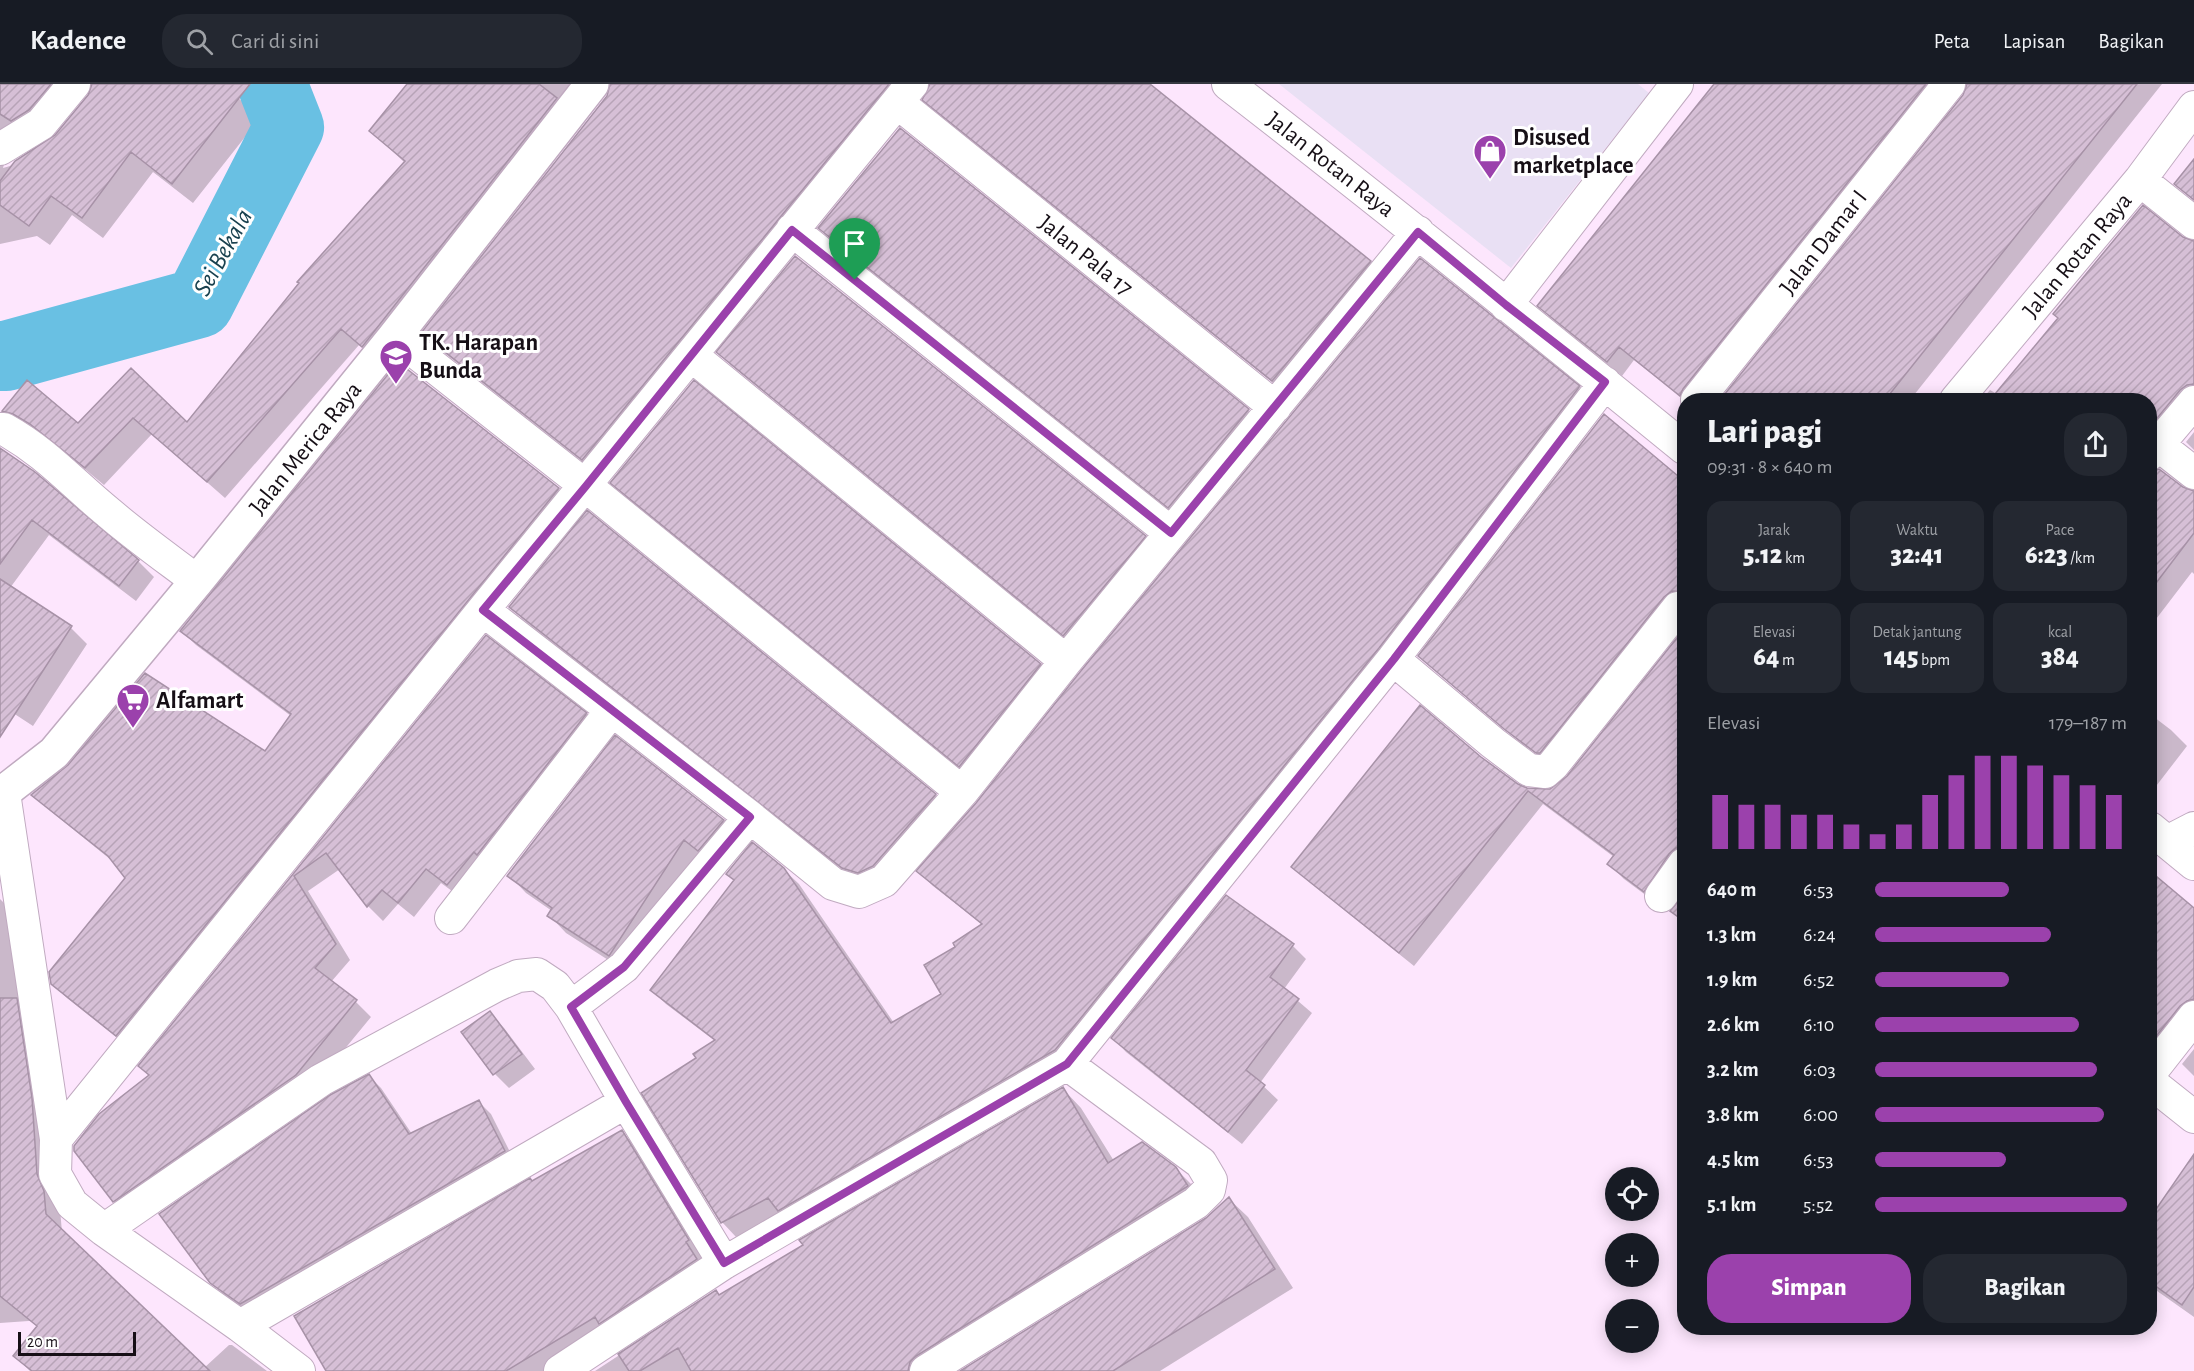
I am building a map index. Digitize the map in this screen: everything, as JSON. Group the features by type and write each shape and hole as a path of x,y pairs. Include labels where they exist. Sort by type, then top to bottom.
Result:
{"street":[{"path":"0,149 41,124 74,84"},
{"name":"Jalan Merica Raya","path":"2,794 54,753 197,581 395,336 592,84"},
{"name":"Jalan Rotan Raya","path":"1228,84 1605,382 1677,432"},
{"path":"1506,305 1677,84"},
{"name":"Jalan Damar I","path":"1703,393 1949,84"},
{"path":"56,1139 483,610 905,93"},
{"name":"Jalan Pala 17","path":"905,93 1275,407"},
{"name":"Jalan Rotan Raya","path":"1962,393 2140,180 2194,107"},
{"path":"2140,180 2194,223"},
{"path":"792,230 1171,533"},
{"path":"483,610 833,884 859,892 884,880 962,792 1066,661 1418,232"},
{"path":"395,336 586,486 962,792"},
{"path":"691,356 1066,661"},
{"path":"560,1371 724,1263 1067,1064 1394,659 1605,382"},
{"path":"2157,444 2194,402"},
{"path":"0,429 30,443 63,470 108,513 197,581"},
{"path":"2157,451 2194,473"},
{"path":"1394,659 1529,770 1545,772 1553,765 1677,609"},
{"path":"451,918 612,710"},
{"path":"2,794 56,1139 55,1174 72,1204 104,1230 240,1326 299,1371"},
{"path":"571,1007 624,967 750,817"},
{"path":"2170,833 2194,864"},
{"path":"1661,896 1677,874"},
{"path":"104,1230 321,1080 497,985 518,976 537,974 555,986 571,1007 724,1263"},
{"path":"2157,1064 2194,1017"},
{"path":"926,1371 1196,1203 1209,1190 1211,1180 1201,1163 1067,1064"},
{"path":"2157,1088 2194,1117"},
{"path":"240,1326 626,1102"}],"shaded area":[{"name":"Disused marketplace","path":"1279,84 1638,84 1649,93 1511,268"}],"building":[{"path":"0,84 51,84 29,110 11,121 0,114"},
{"path":"92,84 250,84 172,184 131,152 82,218 51,196 29,226 0,205 0,181 15,161 55,135 88,95"},
{"path":"407,84 539,84 557,98 362,347 341,329 207,482 133,418 85,468 30,424 13,414 2,411 27,380 78,423 131,368 187,422 299,283 297,282 405,161 369,131"},
{"path":"610,84 889,84 582,460 421,333 607,96"},
{"path":"930,84 1150,84 1371,261 1272,381 922,100"},
{"path":"1714,84 1926,84 1681,393 1677,394 1619,347 1607,362 1537,306"},
{"path":"1967,84 2137,84 1891,393 1726,393 1963,95"},
{"path":"900,128 1249,409 1168,508 818,228"},
{"path":"2194,159 2194,200 2174,184"},
{"path":"2143,205 2183,237 2194,241 2194,384 2187,385 2180,390 2157,418 2157,393 1996,393 2058,318 2053,314"},
{"path":"795,256 1146,536 1063,636 716,352"},
{"path":"1420,258 1580,386 1379,648 1055,1050 778,1211 768,1198 721,1223 641,1093 696,1058 693,1054 715,1040 650,990 734,880 726,874 752,842 784,868 891,1023 941,994 924,965 955,947 953,943 982,924 916,871 976,803 1080,672"},
{"path":"398,362 559,488 116,1036 51,984 49,972 125,878 108,856 31,795 68,765 145,673 265,751 291,714 180,631"},
{"path":"694,380 1041,664 959,767 610,483"},
{"path":"1604,414 1677,475 1677,591 1672,591 1664,597 1540,753 1536,753 1504,729 1418,656"},
{"path":"0,448 35,472 139,560 119,586 32,520 0,564"},
{"path":"2157,470 2183,487 2194,491 2194,533 2157,582"},
{"path":"587,510 936,794 873,866 858,873 842,868 509,607"},
{"path":"0,579 72,626 0,737"},
{"path":"486,635 587,713 477,855 474,852 447,885 426,869 398,903 382,890 367,907 326,853 294,876 336,944 315,968 357,1000 296,1075 113,1202 74,1151 74,1146 99,1114 149,1075 138,1066"},
{"path":"1677,638 1677,848 1669,854 1644,892 1607,864 1614,855 1528,791 1399,953 1291,867 1420,705 1481,757 1518,784 1527,788 1550,789 1567,776"},
{"path":"615,735 724,820 698,851 684,840 609,956 547,916 552,908 507,876"},
{"path":"2157,877 2194,908 2194,999 2180,1006 2157,1035"},
{"path":"1226,895 1294,944 1270,977 1299,999 1246,1070 1265,1085 1228,1132 1111,1038"},
{"path":"1677,902 1677,916 1670,911"},
{"path":"0,998 17,998 32,1098 37,1174 44,1191 46,1214 210,1371 32,1371 13,1356 37,1326 0,1296"},
{"path":"490,1011 522,1054 493,1075 461,1032"},
{"path":"369,1074 409,1134 479,1100 505,1151 240,1304 210,1283 159,1214 330,1095"},
{"path":"1063,1087 1108,1163 1142,1142 1176,1167 1188,1186 916,1356 910,1362 908,1371 691,1371 678,1348 640,1371 629,1371 618,1354 716,1290 719,1295 803,1245 799,1240"},
{"path":"622,1130 689,1240 686,1242 697,1259 599,1324 595,1317 506,1371 326,1371 294,1316 530,1178 532,1181"},
{"path":"2194,1154 2194,1287 2182,1305 2157,1287 2157,1208"},
{"path":"1229,1197 1275,1269 1113,1371 960,1371 1206,1218"}],"waterway":[{"name":"Sei Bekala","path":"0,356 199,303 289,127 272,84"}],"place":[{"name":"Disused marketplace","path":"1490,180"},
{"name":"TK. Harapan Bunda","path":"396,385"},
{"name":"Alfamart","path":"133,729"}],"route":[{"path":"792,230 855,280 1171,533 1418,232 1506,305 1605,382 1394,659 1067,1064 724,1263 571,1007 624,967 750,817 483,610 792,230"}]}
